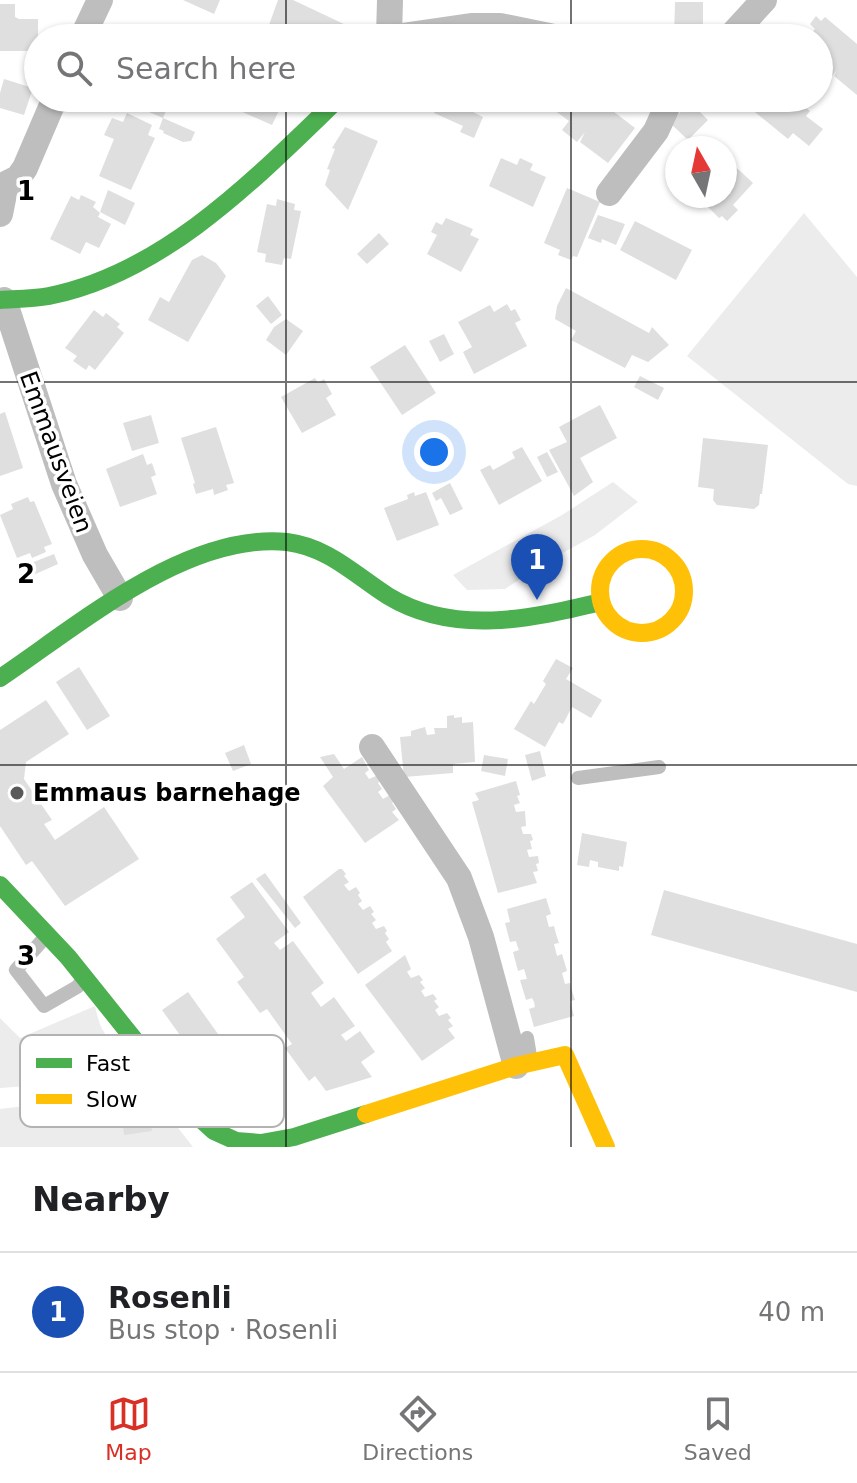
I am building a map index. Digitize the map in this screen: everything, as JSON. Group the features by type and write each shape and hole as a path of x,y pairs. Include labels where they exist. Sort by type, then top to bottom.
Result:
{"street":[{"path":"89,24 100,0"},
{"path":"389,24 390,0"},
{"path":"742,24 764,0"},
{"path":"0,214 3,182 18,178 25,168 49,112"},
{"path":"2,300 54,294 122,271 145,259 181,237 220,206 324,112"},
{"path":"609,193 656,131 665,112"},
{"name":"Emmausveien","path":"2,300 64,484 95,555 120,598"},
{"path":"0,678 152,577 207,554 255,542 285,542 322,551 352,567 388,595 414,610 473,623 528,620 601,602"},
{"path":"643,549 660,553 674,564 683,579 684,598 680,611 673,621 658,631 640,634 623,629 609,618 601,602 603,574 611,563 626,552 643,549"},
{"path":"372,747 459,878 524,1064"},
{"path":"0,885 48,935 131,1035"},
{"path":"210,1127 236,1141 261,1143 294,1137 524,1064 565,1055 606,1147"}],"lane":[{"path":"578,778 659,767"},
{"path":"48,935 16,970 44,1006 77,987 85,978"},
{"path":"524,1064 527,1038"}],"shaded area":[{"path":"804,213 857,277 857,486 848,484 687,356"},
{"path":"613,482 638,502 595,535 505,589 467,590 453,575 562,515"},
{"path":"95,1006 106,1035 27,1035"},
{"path":"0,1018 20,1038 20,1087 0,1088"},
{"path":"20,1107 20,1127 177,1127 193,1147 0,1147 0,1109"}],"building":[{"path":"183,0 220,0 214,14"},
{"path":"278,0 293,0 344,24 269,24"},
{"path":"675,2 703,2 703,24 674,24"},
{"path":"0,4 15,4 15,17 19,19 38,19 38,24 24,24 24,51 0,51"},
{"path":"816,16 821,21 825,17 857,44 857,95 834,76 837,70 833,75 833,24 810,24"},
{"path":"4,79 24,85 24,115 0,108"},
{"path":"149,112 166,112 163,118"},
{"path":"243,112 278,112 272,125"},
{"path":"473,112 483,117 474,138 460,132 463,126 434,113"},
{"path":"557,112 614,112 635,128 608,163 580,142 585,132 577,142 562,130 569,121"},
{"path":"680,112 700,112 708,120 692,136 684,136 670,123"},
{"path":"755,112 809,112 806,116 823,129 809,146 793,133 788,139"},
{"path":"127,113 152,125 148,135 155,138 131,190 99,176 114,139 104,135 112,118 123,122"},
{"path":"163,118 195,132 191,141 183,142 163,133 159,129"},
{"path":"345,127 378,141 348,210 325,185 335,149 332,148"},
{"path":"501,158 517,165 520,158 533,164 530,170 546,177 533,207 489,186"},
{"path":"737,168 753,183 737,201"},
{"path":"567,188 600,202 577,257 573,256 571,260 558,255 560,250 544,243"},
{"path":"108,190 135,203 125,225 100,212"},
{"path":"81,195 96,202 93,207 100,213 98,217 111,224 99,248 86,242 80,254 50,239 71,196 79,200"},
{"path":"277,199 295,204 294,210 301,211 291,259 284,258 282,265 265,262 266,254 257,252 267,204 276,206"},
{"path":"709,208 738,210 727,221 722,216 719,218"},
{"path":"598,215 625,224 616,245 602,239 601,243 588,238"},
{"path":"446,218 473,229 470,235 479,239 461,272 427,254 437,235 431,232 436,222 442,225"},
{"path":"635,221 692,250 676,280 620,250"},
{"path":"379,233 389,244 367,264 357,254"},
{"path":"202,255 216,263 226,276 188,342 148,320 160,297 169,302 192,260"},
{"path":"566,288 649,333 652,327 669,345 648,362 632,355 625,368 571,340 576,331 555,319 557,306"},
{"path":"268,296 282,315 271,324 256,306"},
{"path":"507,304 511,311 515,309 521,320 515,323 527,346 474,374 463,352 472,347 458,322 490,305 494,312"},
{"path":"94,310 103,317 106,313 120,324 117,327 124,333 95,370 89,365 86,370 73,361 77,356 65,348"},
{"path":"286,319 303,331 286,355 266,340 274,327"},
{"path":"444,334 454,354 440,362 429,341"},
{"path":"405,345 436,393 402,415 370,367"},
{"path":"640,376 664,388 658,400 634,387"},
{"path":"315,378 318,383 324,379 332,394 326,398 336,415 302,433 281,397"},
{"path":"600,405 617,438 580,458 593,482 574,496 549,450 567,442 559,427"},
{"path":"5,412 23,468 0,476 0,414"},
{"path":"151,415 159,443 132,451 123,423"},
{"path":"216,427 234,483 226,485 228,490 214,495 213,489 196,494 181,438"},
{"path":"703,438 768,445 762,494 759,505 754,509 717,505 713,500 714,489 698,487"},
{"path":"522,447 542,481 499,505 480,470 490,465 493,470 515,458 512,452"},
{"path":"547,452 558,472 547,477 537,457"},
{"path":"143,454 147,465 152,463 156,475 151,477 157,494 120,507 106,469"},
{"path":"450,483 463,509 450,515 441,498 436,501 432,493"},
{"path":"414,492 415,496 426,492 439,525 397,541 384,508 408,499 407,495"},
{"path":"28,497 30,502 34,501 52,544 44,547 46,552 32,558 30,553 17,558 0,515 13,509 11,504"},
{"path":"54,554 58,564 31,576 26,565"},
{"path":"556,659 573,668 566,679 602,700 591,718 572,707 545,747 514,729 546,684 543,681"},
{"path":"79,667 110,716 87,730 56,682"},
{"name":"Emmaus barnehage","path":"46,700 69,734 26,762 24,779 52,820 44,824 55,840 104,807 139,859 65,906 32,861 26,865 0,826 0,730"},
{"path":"454,715 454,718 462,717 462,723 473,722 475,762 453,764 453,773 404,777 400,737 411,736 411,731 425,727 427,735 435,734 434,728 447,728 447,716"},
{"path":"244,745 251,764 233,771 225,753"},
{"path":"540,751 546,776 532,781 525,755"},
{"path":"334,754 344,769 362,757 369,770 365,773 369,779 376,776 380,781 378,783 382,789 378,792 383,799 390,795 394,801 392,803 396,809 392,812 399,820 365,843 323,786 333,777 320,757"},
{"path":"484,755 508,759 505,776 481,771"},
{"path":"516,781 520,803 514,805 516,812 525,811 526,826 521,827 523,834 531,834 533,840 530,841 532,849 527,850 529,857 538,856 538,871 533,872 537,883 498,893 472,802 479,800 475,793"},
{"path":"582,833 627,842 623,867 619,866 619,871 598,867 598,862 590,860 589,867 577,865"},
{"path":"339,869 346,874 344,876 349,882 344,885 349,891 356,887 360,893 358,895 362,901 358,904 363,910 370,906 374,912 371,914 376,920 372,923 376,929 384,926 389,939 386,942 392,951 358,974 303,897"},
{"path":"265,873 301,923 295,928 256,879"},
{"path":"252,882 289,932 274,943 280,950 293,941 324,983 311,993 321,1007 334,997 355,1026 341,1035 346,1041 360,1031 375,1052 361,1062 372,1077 326,1091 315,1076 309,1081 285,1048 292,1044 267,1009 260,1013 237,982 244,977 216,939 245,917 230,897"},
{"path":"664,890 857,944 857,992 651,935"},
{"path":"546,898 551,914 546,916 549,927 554,926 559,943 554,944 557,956 562,954 567,971 562,973 565,984 570,983 575,1000 570,1001 574,1016 534,1027 529,1009 535,1007 534,1002 532,998 526,1000 520,980 527,979 524,969 518,971 513,952 519,950 516,941 510,942 505,923 510,922 507,909"},
{"path":"405,955 411,969 407,972 411,978 419,975 423,980 420,982 425,988 421,991 425,997 433,994 437,999 434,1001 439,1007 435,1010 439,1016 447,1013 451,1018 448,1020 453,1026 448,1029 455,1038 422,1061 365,985"},
{"path":"188,992 219,1035 180,1035 162,1010"},
{"path":"123,1127 151,1127 152,1131 124,1135"}],"traffic: fast":[{"path":"0,300 49,296 91,284 132,266 170,244 242,189 324,112"},
{"path":"0,678 136,586 211,552 249,543 287,542 302,545 340,563 388,596 439,616 466,620 520,618 601,602"},
{"path":"0,885 68,957 131,1035"},
{"path":"210,1127 236,1141 261,1143 294,1137 366,1114"}],"traffic: slow":[{"path":"642,549 658,552 677,568 684,591 681,607 665,626 642,633 626,630 607,614 600,591 603,575 619,556 642,549"},
{"path":"366,1114 516,1066 565,1055 606,1147"}],"place":[{"name":"Rosenli","path":"537,600"},
{"name":"Emmaus barnehage","path":"17,793"}]}
